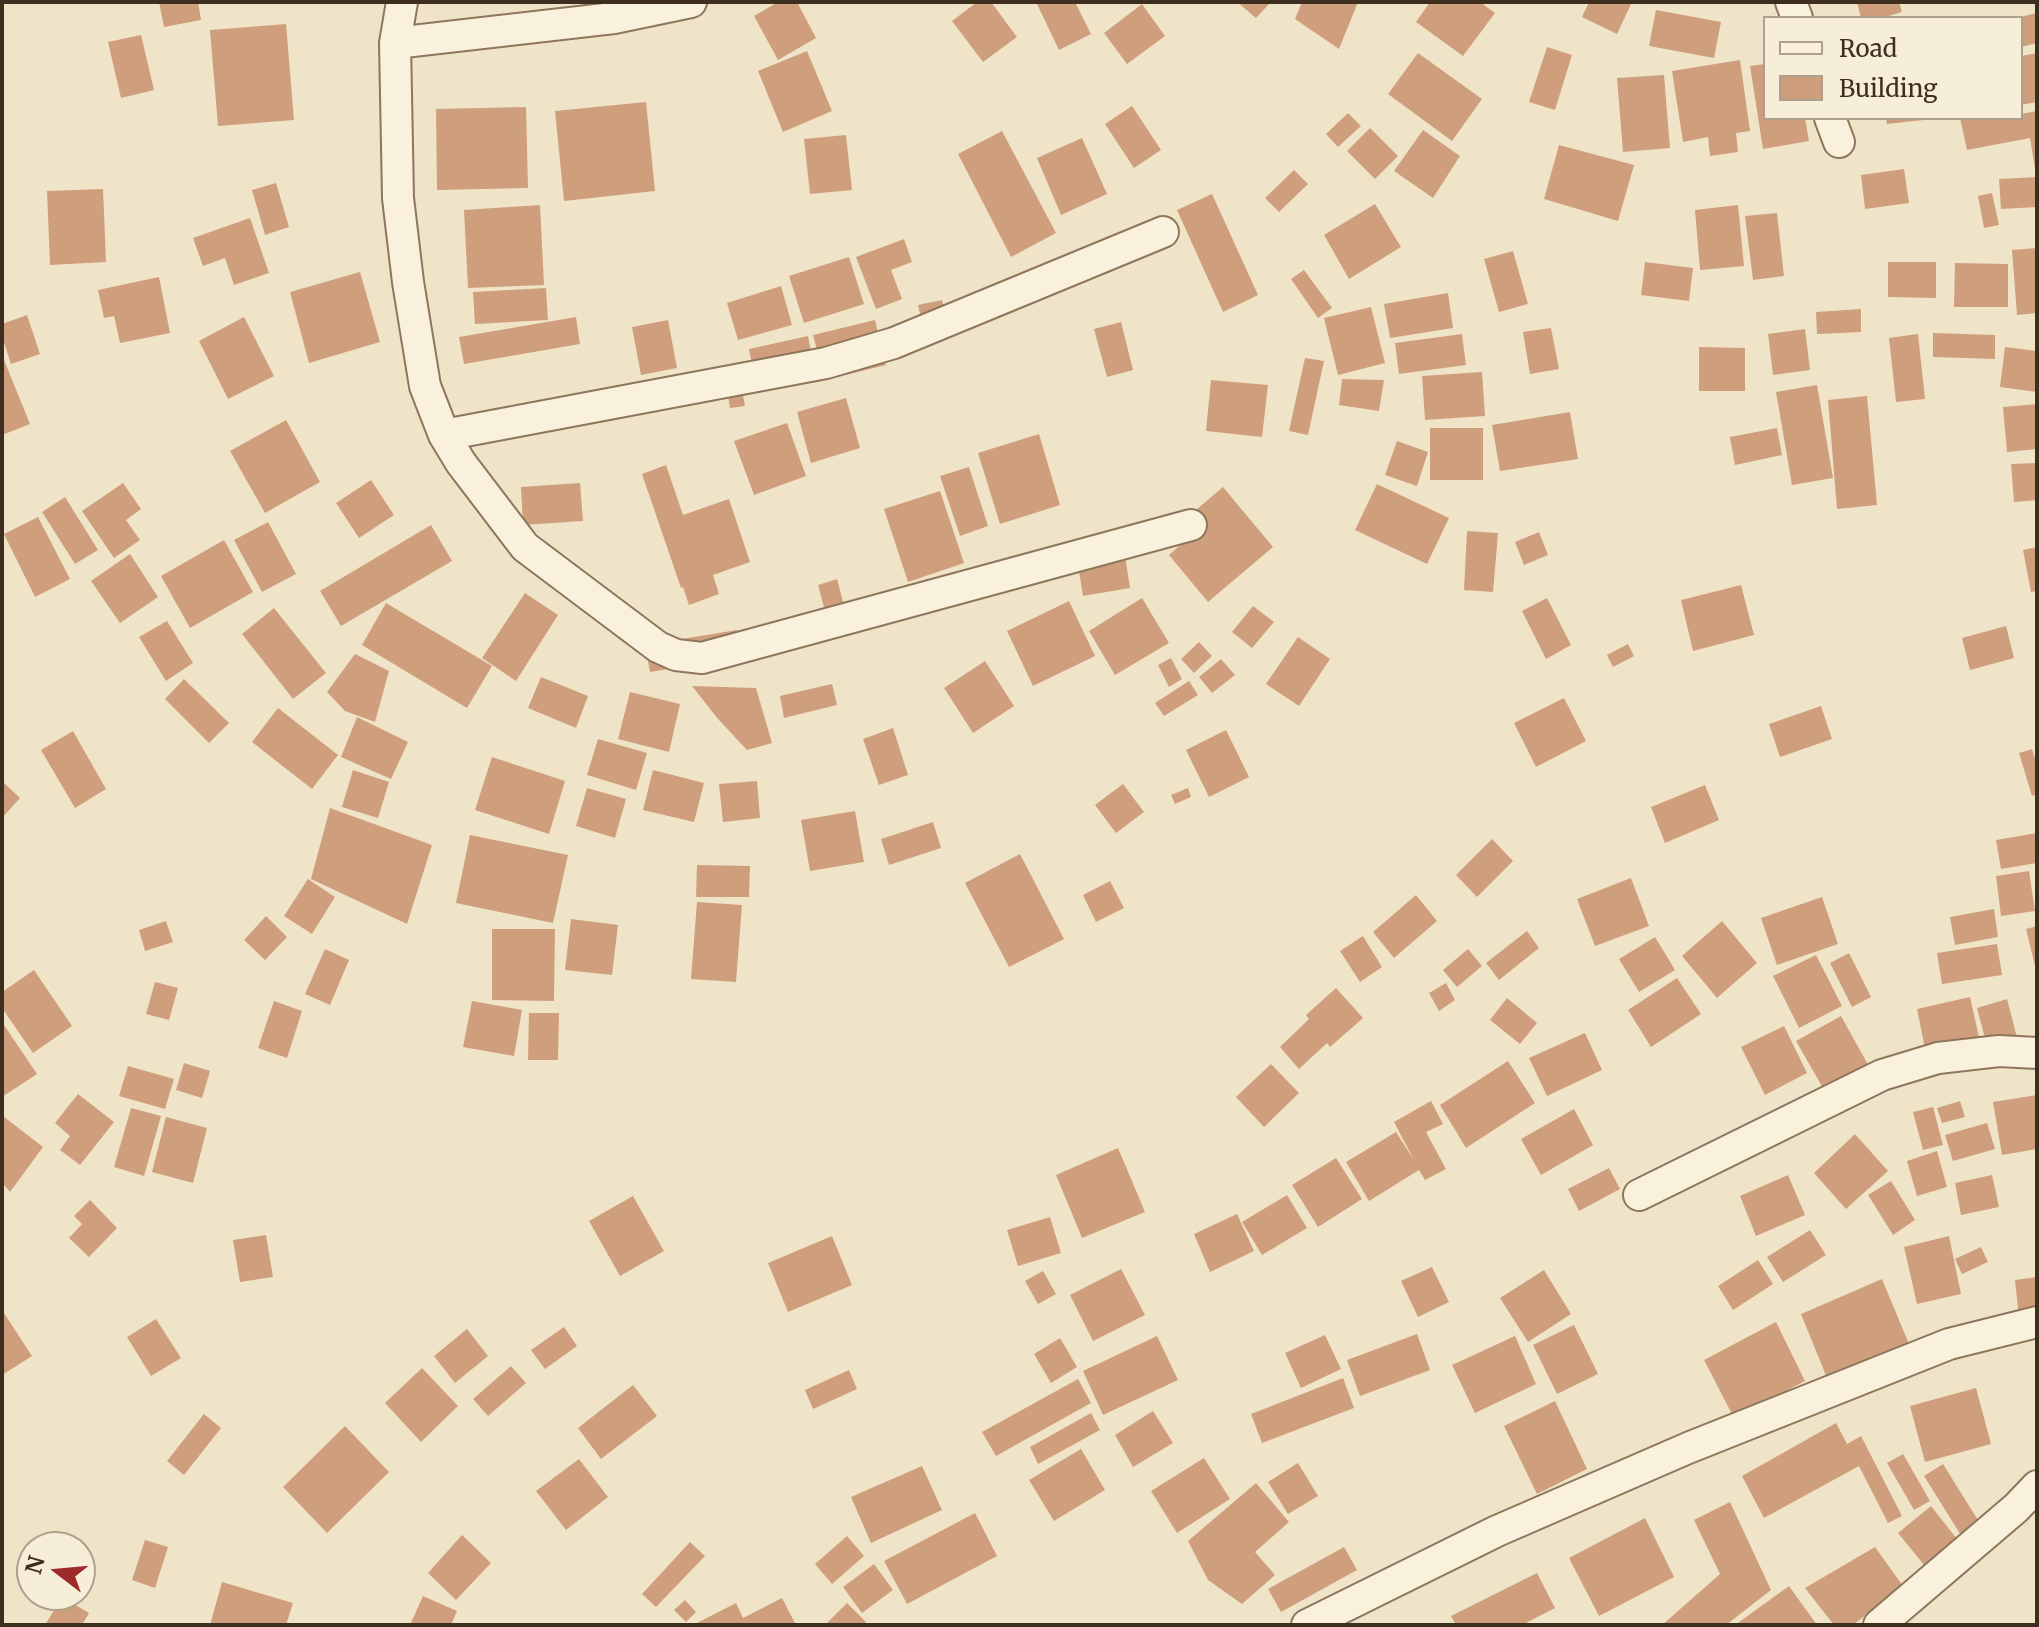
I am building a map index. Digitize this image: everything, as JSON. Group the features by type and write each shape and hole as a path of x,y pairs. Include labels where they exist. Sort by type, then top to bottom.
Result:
{"street":[{"path":"402,2 395,43 398,198 425,386 444,435 461,463 525,547 658,647 676,655 702,658 1191,525"},
{"path":"395,43 614,18 691,2"},
{"path":"444,435 826,363 894,343 1163,232"},
{"path":"1639,1195 1882,1075 1938,1058 1999,1051 2037,1053"},
{"path":"1307,1625 1497,1531 1688,1448 1949,1344 2037,1322"},
{"path":"1879,1625 2016,1508 2037,1486"}],"building":[{"path":"159,2 198,2 201,20 164,27"},
{"path":"778,2 797,2 816,38 778,60 754,16"},
{"path":"977,2 991,2 1017,37 983,62 952,21"},
{"path":"1036,2 1075,2 1091,34 1059,50"},
{"path":"1237,2 1271,2 1256,18"},
{"path":"1302,2 1358,2 1339,49 1295,19"},
{"path":"1430,2 1480,2 1495,13 1463,56 1416,22"},
{"path":"1589,2 1632,2 1617,34 1582,17"},
{"path":"1857,2 1899,2 1902,12 1889,16 1860,16"},
{"path":"1142,4 1165,36 1127,64 1104,33"},
{"path":"1656,10 1721,22 1714,58 1649,46"},
{"path":"2036,13 2037,43 2023,46 2023,16"},
{"path":"286,24 294,120 218,126 210,30"},
{"path":"141,35 154,90 121,98 108,42"},
{"path":"1547,47 1572,55 1555,110 1529,102"},
{"path":"807,51 832,111 783,132 758,71"},
{"path":"1418,53 1482,99 1452,141 1388,94"},
{"path":"2037,53 2037,102 2023,105 2023,56"},
{"path":"1740,60 1750,131 1736,133 1738,152 1710,156 1708,137 1683,142 1672,71"},
{"path":"1763,64 1763,120 1805,120 1809,141 1763,149 1750,66"},
{"path":"1664,75 1670,148 1623,152 1617,78"},
{"path":"646,102 655,191 564,201 555,111"},
{"path":"1132,106 1161,150 1134,168 1105,124"},
{"path":"526,107 528,188 437,190 436,109"},
{"path":"2037,111 2037,168 2030,138 1967,150 1960,120 2023,120 2023,114"},
{"path":"1348,113 1361,126 1338,147 1326,134"},
{"path":"1886,120 1924,120 1887,124"},
{"path":"1370,128 1398,156 1375,179 1347,151"},
{"path":"1423,130 1460,156 1433,198 1394,171"},
{"path":"1002,131 1056,233 1011,257 958,154"},
{"path":"846,135 852,190 810,194 804,139"},
{"path":"1082,138 1107,194 1061,215 1037,158"},
{"path":"1559,145 1634,165 1618,221 1544,199"},
{"path":"1904,169 1909,203 1865,209 1861,175"},
{"path":"1294,170 1308,184 1279,212 1265,198"},
{"path":"2037,177 2037,207 2001,209 1999,179"},
{"path":"276,183 289,227 265,235 252,190"},
{"path":"103,189 106,262 50,265 47,191"},
{"path":"1992,193 1999,225 1984,228 1978,196"},
{"path":"1212,194 1258,295 1223,312 1177,210"},
{"path":"1375,204 1401,247 1349,279 1324,235"},
{"path":"540,205 544,285 468,288 464,210"},
{"path":"1738,205 1744,266 1700,270 1695,210"},
{"path":"1777,213 1784,276 1753,280 1745,216"},
{"path":"250,218 269,273 234,285 225,258 203,266 193,238"},
{"path":"904,239 912,262 891,270 902,299 876,309 856,257"},
{"path":"2037,248 2037,313 2017,315 2012,250"},
{"path":"1513,251 1528,304 1499,312 1484,259"},
{"path":"849,257 864,304 804,323 789,276"},
{"path":"1645,262 1693,268 1689,301 1641,295"},
{"path":"1888,262 1936,262 1936,298 1888,297"},
{"path":"1955,263 2008,264 2008,307 1954,307"},
{"path":"1304,270 1332,308 1318,318 1291,279"},
{"path":"360,272 380,342 309,363 290,292"},
{"path":"159,277 170,333 120,343 114,316 104,318 98,290"},
{"path":"781,286 792,325 738,340 727,303"},
{"path":"546,288 548,320 475,324 473,292"},
{"path":"1448,293 1453,328 1390,338 1384,304"},
{"path":"942,300 949,331 925,337 918,305"},
{"path":"1371,307 1385,363 1338,375 1324,318"},
{"path":"1861,309 1861,332 1817,334 1816,312"},
{"path":"27,315 40,354 11,364 2,336 2,324"},
{"path":"244,317 274,376 228,399 199,341"},
{"path":"576,317 580,344 464,364 459,337"},
{"path":"668,320 677,368 641,375 632,327"},
{"path":"875,320 886,365 825,380 813,335"},
{"path":"1121,322 1133,370 1107,377 1094,329"},
{"path":"1551,328 1559,369 1530,374 1523,332"},
{"path":"1805,329 1810,370 1773,375 1768,334"},
{"path":"1933,333 1995,335 1995,359 1933,357"},
{"path":"1462,334 1466,365 1399,374 1395,343"},
{"path":"1918,334 1925,399 1896,402 1889,338"},
{"path":"808,336 816,377 757,389 749,349"},
{"path":"1699,347 1745,348 1745,391 1699,391"},
{"path":"2005,347 2037,351 2037,392 2000,387"},
{"path":"2,355 30,424 2,435"},
{"path":"1305,358 1324,361 1308,435 1289,431"},
{"path":"738,369 745,406 730,408 724,372"},
{"path":"1482,372 1485,416 1425,420 1422,376"},
{"path":"1342,379 1384,380 1379,411 1339,405"},
{"path":"1211,380 1268,385 1262,437 1206,431"},
{"path":"1817,385 1833,478 1792,485 1776,392"},
{"path":"1867,396 1877,505 1837,509 1828,400"},
{"path":"846,398 860,448 811,463 797,412"},
{"path":"2037,404 2037,449 2007,452 2003,407"},
{"path":"1570,412 1578,459 1500,471 1492,425"},
{"path":"286,420 320,482 265,513 230,451"},
{"path":"787,423 806,476 754,495 734,441"},
{"path":"1430,428 1483,428 1483,480 1430,480"},
{"path":"1777,428 1782,455 1735,465 1730,437"},
{"path":"1039,434 1060,505 1000,524 978,453"},
{"path":"1397,441 1428,452 1417,486 1385,475"},
{"path":"2037,463 2037,500 2014,502 2011,464"},
{"path":"666,465 683,515 729,499 750,562 713,575 719,594 689,605 642,474"},
{"path":"969,467 988,526 960,536 940,476"},
{"path":"371,480 394,515 359,538 336,503"},
{"path":"123,483 141,509 126,520 140,540 114,558 82,511"},
{"path":"580,483 583,521 523,525 521,487"},
{"path":"1377,484 1449,518 1427,564 1355,530"},
{"path":"1223,487 1273,547 1208,602 1169,555 1201,527 1190,515"},
{"path":"940,491 964,563 908,582 884,509"},
{"path":"65,497 98,550 75,564 42,512"},
{"path":"38,517 70,579 35,597 4,534"},
{"path":"268,522 296,574 262,592 234,540"},
{"path":"431,525 452,561 341,626 320,591"},
{"path":"1467,531 1498,533 1493,592 1464,590"},
{"path":"1539,532 1548,555 1524,565 1515,542"},
{"path":"224,540 253,592 190,628 161,576"},
{"path":"2037,547 2037,591 2031,592 2023,550"},
{"path":"130,554 158,597 120,623 91,581"},
{"path":"1125,556 1130,588 1083,596 1078,565"},
{"path":"837,579 851,632 832,637 818,585"},
{"path":"1741,585 1754,635 1693,651 1681,600"},
{"path":"525,593 558,615 516,681 482,658"},
{"path":"1142,598 1169,643 1115,675 1089,631"},
{"path":"1547,598 1571,645 1546,659 1522,611"},
{"path":"1069,601 1095,656 1033,686 1007,631"},
{"path":"386,603 492,666 467,708 362,645"},
{"path":"1253,606 1274,622 1252,648 1232,632"},
{"path":"274,608 326,673 293,699 242,634"},
{"path":"167,621 193,663 166,681 139,637"},
{"path":"2006,626 2014,658 1970,670 1962,638"},
{"path":"737,630 741,657 650,672 645,645"},
{"path":"1298,637 1330,659 1299,706 1266,684"},
{"path":"1199,642 1212,656 1194,673 1181,659"},
{"path":"1628,644 1634,656 1613,667 1607,655"},
{"path":"355,654 389,671 375,722 345,711 327,692"},
{"path":"1171,658 1182,679 1169,687 1158,665"},
{"path":"1221,659 1235,675 1212,693 1199,677"},
{"path":"985,661 1014,706 973,733 944,688"},
{"path":"541,677 588,696 576,728 528,708"},
{"path":"184,679 229,723 209,743 165,699"},
{"path":"1189,681 1198,695 1164,716 1155,703"},
{"path":"832,684 837,705 784,718 780,696"},
{"path":"692,686 756,688 772,743 747,750"},
{"path":"630,692 680,704 669,752 618,739"},
{"path":"1564,698 1586,741 1536,767 1514,723"},
{"path":"1821,706 1832,739 1780,757 1769,724"},
{"path":"278,708 338,755 312,789 252,742"},
{"path":"357,717 408,742 391,779 341,757"},
{"path":"893,728 908,775 879,785 863,739"},
{"path":"1226,730 1249,777 1209,797 1186,750"},
{"path":"73,731 106,789 75,808 41,750"},
{"path":"598,739 647,753 636,790 587,775"},
{"path":"2032,749 2037,765 2037,794 2032,796 2019,753"},
{"path":"492,757 565,781 549,834 475,810"},
{"path":"353,770 389,782 378,818 342,807"},
{"path":"653,770 704,783 694,822 643,810"},
{"path":"2,781 20,798 2,818"},
{"path":"757,781 760,818 723,822 719,784"},
{"path":"1123,784 1144,812 1116,833 1095,805"},
{"path":"1705,785 1719,820 1665,843 1651,807"},
{"path":"587,788 626,799 615,838 576,826"},
{"path":"1188,788 1191,797 1175,804 1171,795"},
{"path":"330,808 432,845 407,924 311,879"},
{"path":"855,811 864,862 810,871 801,820"},
{"path":"933,822 941,848 889,865 881,839"},
{"path":"2037,833 2037,863 2001,869 1996,840"},
{"path":"470,835 568,855 553,923 456,903"},
{"path":"1492,839 1513,861 1477,897 1456,875"},
{"path":"1020,854 1064,939 1009,967 965,883"},
{"path":"697,865 750,866 749,897 696,897"},
{"path":"2029,871 2035,911 2001,916 1996,876"},
{"path":"1631,878 1649,926 1595,946 1577,899"},
{"path":"308,879 335,897 312,934 284,916"},
{"path":"1110,881 1124,908 1096,922 1083,895"},
{"path":"1416,895 1437,921 1394,958 1373,932"},
{"path":"1822,897 1838,944 1777,965 1761,918"},
{"path":"697,902 742,905 736,982 691,979"},
{"path":"1994,909 1998,937 1955,945 1950,917"},
{"path":"266,916 287,937 265,960 244,940"},
{"path":"571,919 618,925 612,975 565,970"},
{"path":"166,921 173,942 145,951 139,930"},
{"path":"1722,921 1757,963 1717,998 1682,956"},
{"path":"2037,926 2037,970 2036,970 2026,929"},
{"path":"492,929 555,929 554,1001 492,1000"},
{"path":"1527,931 1539,948 1499,980 1486,963"},
{"path":"1363,936 1382,967 1360,982 1340,951"},
{"path":"1655,937 1675,970 1639,992 1619,959"},
{"path":"1997,944 2002,975 1942,984 1937,953"},
{"path":"325,949 349,960 330,1005 305,994"},
{"path":"1468,949 1482,966 1457,987 1443,970"},
{"path":"1849,953 1871,997 1852,1007 1830,963"},
{"path":"1816,955 1842,1006 1799,1028 1773,976"},
{"path":"34,970 72,1026 33,1053 2,1008 2,992"},
{"path":"1677,978 1701,1014 1651,1047 1628,1010"},
{"path":"155,982 178,988 169,1020 146,1014"},
{"path":"1446,983 1455,1000 1439,1011 1429,993"},
{"path":"1336,988 1363,1018 1330,1047 1327,1043 1299,1069 1280,1047 1309,1019 1306,1015"},
{"path":"1970,997 1981,1046 1927,1058 1917,1009"},
{"path":"1507,998 1537,1023 1520,1044 1490,1020"},
{"path":"2007,999 2021,1053 1991,1061 1977,1008"},
{"path":"274,1001 302,1011 287,1058 258,1048"},
{"path":"472,1001 522,1010 514,1056 463,1047"},
{"path":"529,1013 559,1013 558,1060 528,1060"},
{"path":"1841,1016 1871,1070 1827,1095 1796,1041"},
{"path":"2,1022 37,1074 2,1097"},
{"path":"1784,1026 1807,1073 1765,1095 1741,1047"},
{"path":"1585,1033 1602,1070 1547,1096 1529,1058"},
{"path":"1508,1061 1535,1103 1466,1148 1440,1105"},
{"path":"184,1063 210,1071 202,1098 176,1090"},
{"path":"1271,1064 1299,1093 1264,1127 1236,1097"},
{"path":"128,1066 174,1079 165,1109 119,1096"},
{"path":"78,1094 114,1122 80,1165 60,1150 70,1136 55,1123"},
{"path":"2037,1095 2037,1149 2002,1155 1993,1102"},
{"path":"1431,1101 1443,1124 1426,1132 1446,1169 1425,1180 1419,1170 1369,1201 1346,1162 1396,1132 1414,1160 1394,1122"},
{"path":"1960,1101 1965,1117 1942,1123 1937,1108"},
{"path":"1933,1107 1943,1145 1923,1150 1913,1112"},
{"path":"131,1108 161,1116 144,1176 114,1167"},
{"path":"1574,1109 1593,1145 1541,1175 1521,1139"},
{"path":"3,1116 43,1147 10,1192 2,1183"},
{"path":"166,1117 207,1128 193,1183 152,1172"},
{"path":"1987,1123 1995,1149 1953,1161 1945,1135"},
{"path":"1855,1134 1888,1171 1846,1209 1814,1173"},
{"path":"1118,1148 1145,1212 1082,1238 1056,1175"},
{"path":"1937,1151 1947,1187 1917,1196 1907,1161"},
{"path":"1336,1158 1362,1199 1318,1227 1292,1185"},
{"path":"1609,1168 1620,1189 1579,1211 1568,1189"},
{"path":"1788,1175 1805,1215 1756,1236 1740,1196"},
{"path":"1992,1175 1999,1207 1961,1215 1955,1183"},
{"path":"1891,1181 1915,1220 1893,1235 1868,1195"},
{"path":"1287,1195 1307,1228 1262,1255 1242,1222"},
{"path":"633,1196 664,1251 620,1276 589,1221"},
{"path":"90,1200 117,1228 89,1257 69,1238 82,1224 74,1216"},
{"path":"1237,1214 1254,1251 1210,1272 1194,1234"},
{"path":"1050,1217 1061,1253 1018,1266 1007,1230"},
{"path":"1810,1230 1826,1255 1783,1282 1767,1257"},
{"path":"266,1235 273,1277 240,1282 233,1240"},
{"path":"832,1236 852,1285 788,1312 768,1263"},
{"path":"1949,1236 1961,1294 1917,1304 1904,1247"},
{"path":"1981,1247 1988,1262 1962,1274 1955,1259"},
{"path":"1758,1260 1773,1284 1733,1310 1718,1286"},
{"path":"1432,1267 1449,1302 1418,1317 1401,1281"},
{"path":"1121,1269 1145,1315 1093,1341 1070,1295"},
{"path":"1544,1270 1571,1314 1528,1342 1500,1298"},
{"path":"1043,1271 1056,1294 1038,1304 1025,1281"},
{"path":"2037,1277 2037,1315 2019,1317 2015,1280"},
{"path":"1882,1279 1909,1344 1827,1378 1801,1314"},
{"path":"2,1310 32,1356 2,1375"},
{"path":"156,1319 181,1358 151,1376 127,1337"},
{"path":"1776,1322 1805,1381 1734,1418 1704,1360"},
{"path":"1574,1325 1598,1374 1557,1394 1533,1345"},
{"path":"564,1327 577,1346 545,1369 531,1350"},
{"path":"467,1329 488,1356 455,1383 434,1356"},
{"path":"1417,1334 1430,1370 1360,1396 1347,1360"},
{"path":"1325,1335 1341,1369 1301,1388 1285,1353"},
{"path":"1157,1336 1178,1380 1103,1415 1083,1371"},
{"path":"1515,1336 1536,1384 1475,1413 1452,1365"},
{"path":"1060,1338 1077,1367 1051,1383 1034,1354"},
{"path":"511,1366 526,1383 488,1416 473,1399"},
{"path":"422,1368 458,1406 421,1442 385,1403"},
{"path":"849,1370 857,1389 813,1409 805,1390"},
{"path":"1343,1378 1354,1408 1262,1443 1251,1414"},
{"path":"1078,1379 1091,1403 996,1456 982,1432"},
{"path":"633,1385 657,1416 601,1459 578,1428"},
{"path":"1976,1388 1991,1444 1925,1462 1910,1406"},
{"path":"1555,1401 1587,1469 1537,1494 1504,1426"},
{"path":"1153,1411 1173,1443 1133,1467 1115,1435"},
{"path":"1091,1413 1100,1430 1038,1464 1030,1447"},
{"path":"204,1414 221,1428 184,1475 167,1461"},
{"path":"1836,1423 1847,1444 1861,1436 1902,1516 1888,1523 1859,1466 1764,1518 1742,1476"},
{"path":"345,1426 389,1472 327,1533 283,1487"},
{"path":"1081,1449 1105,1490 1054,1521 1029,1480"},
{"path":"1903,1454 1930,1501 1914,1510 1887,1463"},
{"path":"1204,1458 1230,1499 1177,1533 1151,1491"},
{"path":"579,1459 608,1497 566,1530 536,1491"},
{"path":"1298,1463 1318,1496 1288,1514 1268,1482"},
{"path":"1943,1464 1981,1525 1962,1537 1924,1476"},
{"path":"922,1466 942,1510 871,1543 851,1497"},
{"path":"1256,1483 1289,1522 1255,1552 1275,1575 1242,1604 1208,1580 1188,1541"},
{"path":"1730,1502 1771,1590 1726,1625 1662,1625 1720,1574 1694,1520"},
{"path":"1931,1506 1957,1539 1924,1565 1898,1533"},
{"path":"975,1513 997,1556 907,1604 884,1561"},
{"path":"1645,1518 1674,1577 1599,1616 1569,1558"},
{"path":"462,1535 491,1563 456,1600 428,1573"},
{"path":"847,1536 864,1556 832,1584 815,1564"},
{"path":"145,1540 168,1547 155,1588 132,1580"},
{"path":"690,1542 705,1556 656,1607 642,1594"},
{"path":"1344,1547 1357,1570 1281,1612 1268,1589"},
{"path":"1875,1547 1903,1586 1853,1625 1834,1625 1805,1588"},
{"path":"874,1564 893,1590 862,1613 843,1587"},
{"path":"1537,1573 1555,1608 1522,1625 1456,1625 1451,1616"},
{"path":"222,1582 293,1603 286,1625 210,1625"},
{"path":"1789,1586 1817,1625 1735,1625"},
{"path":"423,1596 457,1611 451,1625 410,1625"},
{"path":"782,1598 796,1625 693,1625 736,1603 743,1618"},
{"path":"685,1600 696,1612 686,1622 674,1610"},
{"path":"847,1603 866,1622 863,1625 825,1625"},
{"path":"54,1611 89,1613 82,1625 45,1625"}]}
